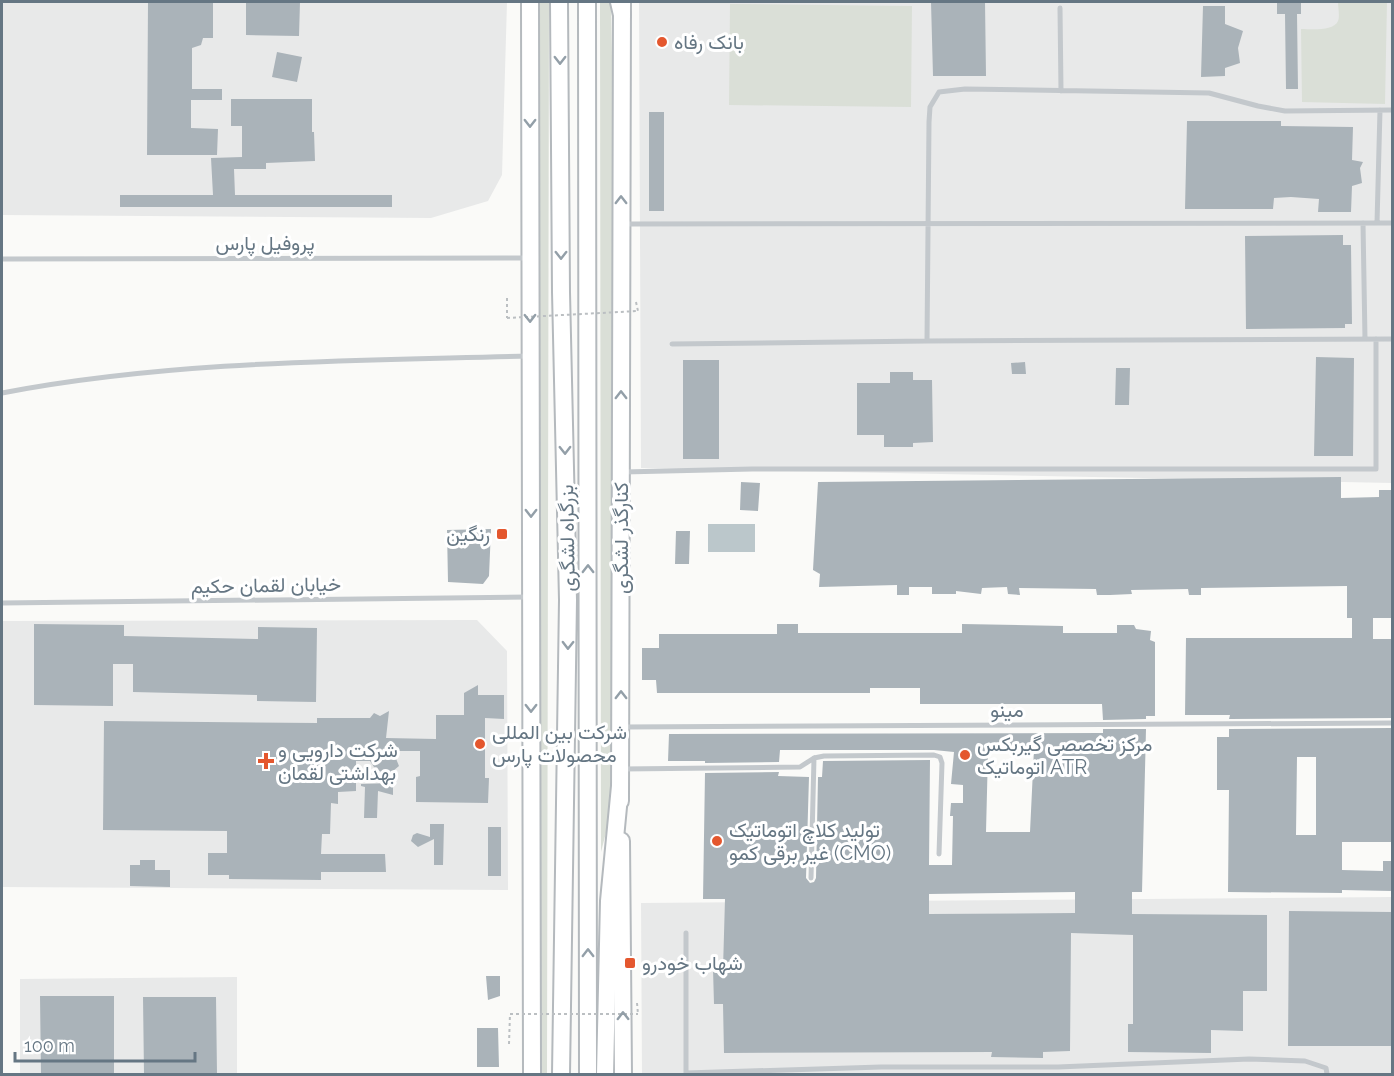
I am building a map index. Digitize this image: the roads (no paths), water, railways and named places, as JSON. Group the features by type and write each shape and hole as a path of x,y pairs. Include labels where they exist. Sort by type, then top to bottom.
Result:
{"main road":[{"path":"530,2 532,1074"},
{"name":"بزرگراه لشگری","path":"559,2 561,292 568,600 561,1074"},
{"name":"بزرگراه لشگری","path":"587,2 588,1074"},
{"name":"کنارگذر لشگری","path":"621,6 620,778 623,1074"},
{"path":"605,1074 609,901 620,778"}],"lane":[{"path":"1060,8 1061,91"},
{"path":"927,341 930,107 939,92 965,89 1209,93 1285,111 1392,110"},
{"path":"1377,223 1380,110"},
{"path":"1363,223 1365,339"},
{"path":"620,224 1392,223"},
{"name":"پروفیل پارس","path":"2,259 530,258"},
{"path":"621,472 752,469 1376,469 1376,339"},
{"path":"672,344 1392,339"},
{"path":"2,393 58,382 180,370 531,356"},
{"name":"خیابان لقمان حکیم","path":"2,603 531,597"},
{"name":"مینو","path":"621,727 1392,723"},
{"path":"620,778 800,767 814,758 824,756 934,755 940,757 942,763 939,854"},
{"path":"811,878 814,758"},
{"path":"686,933 686,1073 880,1067 1058,1066 1249,1059 1305,1060 1326,1068 1327,1074"}],"place":[{"name":"بانک رفاه","path":"662,42"},
{"name":"رنگین","path":"502,534"},
{"name":"شرکت بین المللی محصولات پارس","path":"480,744"},
{"name":"مرکز تخصصی گیربکس اتوماتیک ATR","path":"965,755"},
{"name":"شرکت دارویی و بهداشتی لقمان","path":"266,761"},
{"name":"تولید کلاچ اتوماتیک غیر برقی کمو (CMO)","path":"717,841"},
{"name":"شهاب خودرو","path":"630,963"}]}
